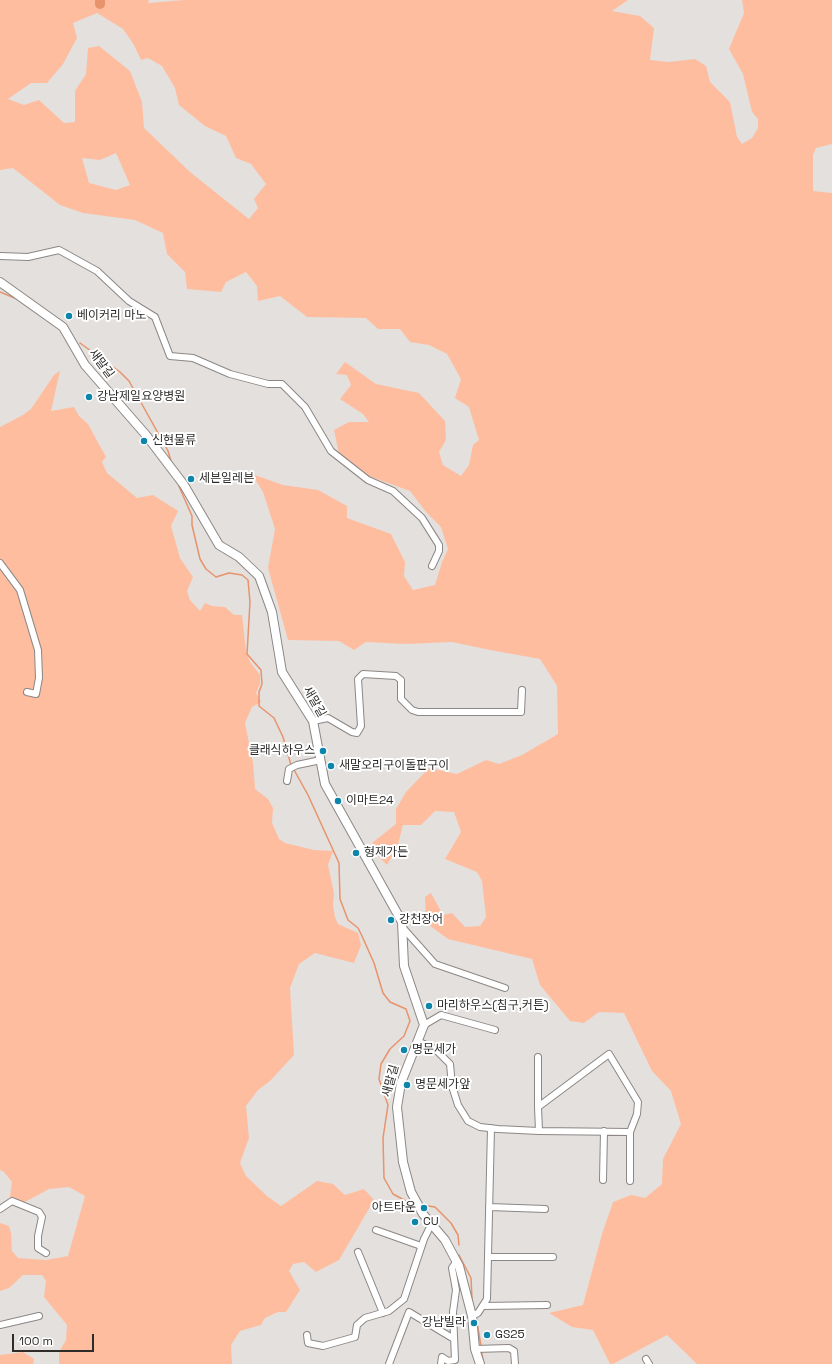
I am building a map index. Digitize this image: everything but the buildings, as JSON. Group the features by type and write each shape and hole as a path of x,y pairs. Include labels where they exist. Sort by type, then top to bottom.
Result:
{"street":[{"path":"0,256 28,257 59,250 97,271 129,301 155,317 170,356 193,358 230,374 268,384 282,384 305,407 331,451 368,480 393,491 422,518 439,545 439,551 432,566"},
{"name":"새말길","path":"0,282 64,327 85,365 146,435 184,485 219,545 239,557 259,576 272,612 282,672 313,721 325,784 360,844 402,922 404,966 424,1025 401,1083 397,1107 403,1162 411,1192 424,1214 445,1240 456,1262 474,1315 476,1349 480,1364"},
{"path":"0,563 20,590 38,650 39,678 36,694 27,692"},
{"path":"313,721 328,718 352,732 358,732 361,726 358,679 363,674 396,676 401,680 401,699 412,710 418,712 521,712 522,690"},
{"path":"287,781 289,769 296,765 321,760"},
{"path":"403,928 435,964 505,988"},
{"path":"424,1025 441,1015 495,1030"},
{"path":"417,1041 435,1049 450,1064 452,1086 458,1105 468,1121 480,1127 539,1131 630,1132"},
{"path":"538,1107 609,1054 638,1102 637,1114 630,1132 630,1181"},
{"path":"538,1057 539,1131"},
{"path":"474,1315 483,1306 487,1299 491,1128"},
{"path":"603,1180 604,1131"},
{"path":"0,1209 12,1201 39,1212 42,1217 38,1236 38,1248 46,1253"},
{"path":"489,1208 545,1208"},
{"path":"307,1335 308,1343 323,1346 355,1337 357,1324 365,1318 389,1311 404,1299 421,1246 432,1223"},
{"path":"376,1230 421,1246"},
{"path":"358,1252 383,1312"},
{"path":"488,1257 553,1257"},
{"path":"441,1364 442,1357 448,1361 455,1360 453,1312 456,1290 452,1268 456,1262"},
{"path":"483,1306 547,1305"},
{"path":"389,1364 409,1312 454,1339"},
{"path":"0,1325 39,1316"},
{"path":"476,1349 509,1348 514,1352 515,1364"}],"shaded area":[{"path":"0,0 149,0 148,3 184,0 628,0 612,11 640,16 654,28 650,60 669,62 695,59 706,66 710,82 730,102 737,137 742,144 752,138 758,128 758,119 752,112 743,74 729,49 744,13 742,0 832,0 832,144 816,148 813,155 813,191 832,193 832,1364 697,1364 667,1335 613,1364 610,1364 593,1330 572,1327 549,1313 583,1305 602,1234 613,1202 631,1195 645,1198 662,1184 663,1159 681,1124 671,1091 652,1071 624,1013 599,1012 584,1023 570,1021 540,985 532,959 448,939 426,923 425,897 431,893 443,915 452,913 465,927 480,926 486,917 482,881 477,872 445,859 461,832 454,812 435,811 421,825 403,825 397,848 387,865 376,854 372,843 396,824 396,809 406,792 429,768 457,774 486,760 499,764 522,755 558,734 557,686 540,659 452,642 406,644 366,642 354,650 339,641 288,640 268,568 275,529 263,492 252,474 283,485 318,490 347,506 347,518 391,534 405,562 404,576 413,590 435,585 442,562 448,549 441,527 426,512 410,491 363,474 339,454 334,430 349,422 369,422 363,414 340,399 351,385 347,375 336,374 345,362 376,384 419,393 445,421 446,440 439,452 443,465 461,476 469,465 473,445 479,440 469,407 455,398 461,379 447,354 429,345 410,342 400,329 378,329 366,318 307,317 280,296 258,301 257,286 246,272 226,282 221,292 187,289 185,272 167,254 163,233 135,220 83,213 60,205 13,168 0,170","holes":["97,13 123,29 134,45 141,60 148,58 162,66 175,88 179,105 205,126 226,136 236,158 251,164 266,184 254,199 258,208 249,219 190,172 144,128 142,102 130,71 99,46 88,48 86,74 75,91 75,122 64,123 39,100 24,105 8,99 31,83 47,83 63,64 77,38 73,23","116,153 130,185 116,190 89,183 82,158 100,160"]},
{"path":"60,371 51,411 74,407 79,416 88,424 106,457 102,462 107,473 137,498 153,495 178,511 171,526 180,558 193,577 187,591 190,600 200,611 205,603 212,606 225,607 234,615 242,615 246,651 250,662 260,675 260,684 256,693 261,702 252,707 245,723 253,763 255,789 268,799 273,808 272,823 279,839 285,843 314,850 333,851 328,865 334,893 333,905 335,917 338,924 358,933 361,945 354,963 315,953 299,964 290,988 294,1055 270,1081 258,1090 246,1106 249,1138 240,1163 246,1176 267,1196 281,1206 317,1181 333,1184 345,1195 364,1189 374,1200 339,1260 316,1272 304,1262 293,1264 289,1271 300,1290 286,1312 278,1312 265,1318 261,1325 240,1331 231,1345 232,1364 59,1364 59,1352 66,1340 67,1325 44,1297 46,1281 42,1275 23,1275 9,1288 0,1291 0,1223 9,1226 12,1251 18,1258 46,1260 68,1256 85,1196 69,1187 49,1189 25,1202 10,1197 12,1182 4,1172 0,1170 0,427 31,409 54,375"},
{"path":"23,1352 34,1359 33,1364 0,1364 0,1355"}],"waterway":[{"path":"0,292 17,299"},
{"path":"80,343 120,372 129,381 168,451 171,461"},
{"path":"178,484 192,516 192,525 200,559 206,569 216,577 229,573 242,575 248,580 250,602 247,654 261,670 262,684 259,692 259,706 274,718 283,737 291,765"},
{"path":"293,768 308,795 339,863 340,899 348,920 358,928 362,936 374,963 383,993 390,1002 406,1009 410,1021 404,1036 390,1049 381,1064 379,1079 388,1105 383,1138 384,1178 393,1194 408,1202"},
{"path":"428,1206 435,1207 451,1223 458,1235 459,1245"},
{"path":"459,1255 471,1278 472,1299"},
{"path":"477,1323 481,1346"},
{"path":"481,1350 484,1364"}],"place":[{"name":"베이커리 마노","path":"69,316"},
{"name":"강남제일요양병원","path":"89,397"},
{"name":"신현물류","path":"144,441"},
{"name":"세븐일레븐","path":"191,479"},
{"name":"클래식하우스","path":"323,751"},
{"name":"새말오리구이돌판구이","path":"331,766"},
{"name":"이마트24","path":"338,801"},
{"name":"형제가든","path":"356,853"},
{"name":"강천장어","path":"391,920"},
{"name":"마리하우스(침구,커튼)","path":"429,1006"},
{"name":"명문세가","path":"404,1050"},
{"name":"명문세가앞","path":"407,1085"},
{"name":"아트타운","path":"424,1208"},
{"name":"CU","path":"415,1222"},
{"name":"강남빌라","path":"474,1323"},
{"name":"GS25","path":"487,1335"}]}
